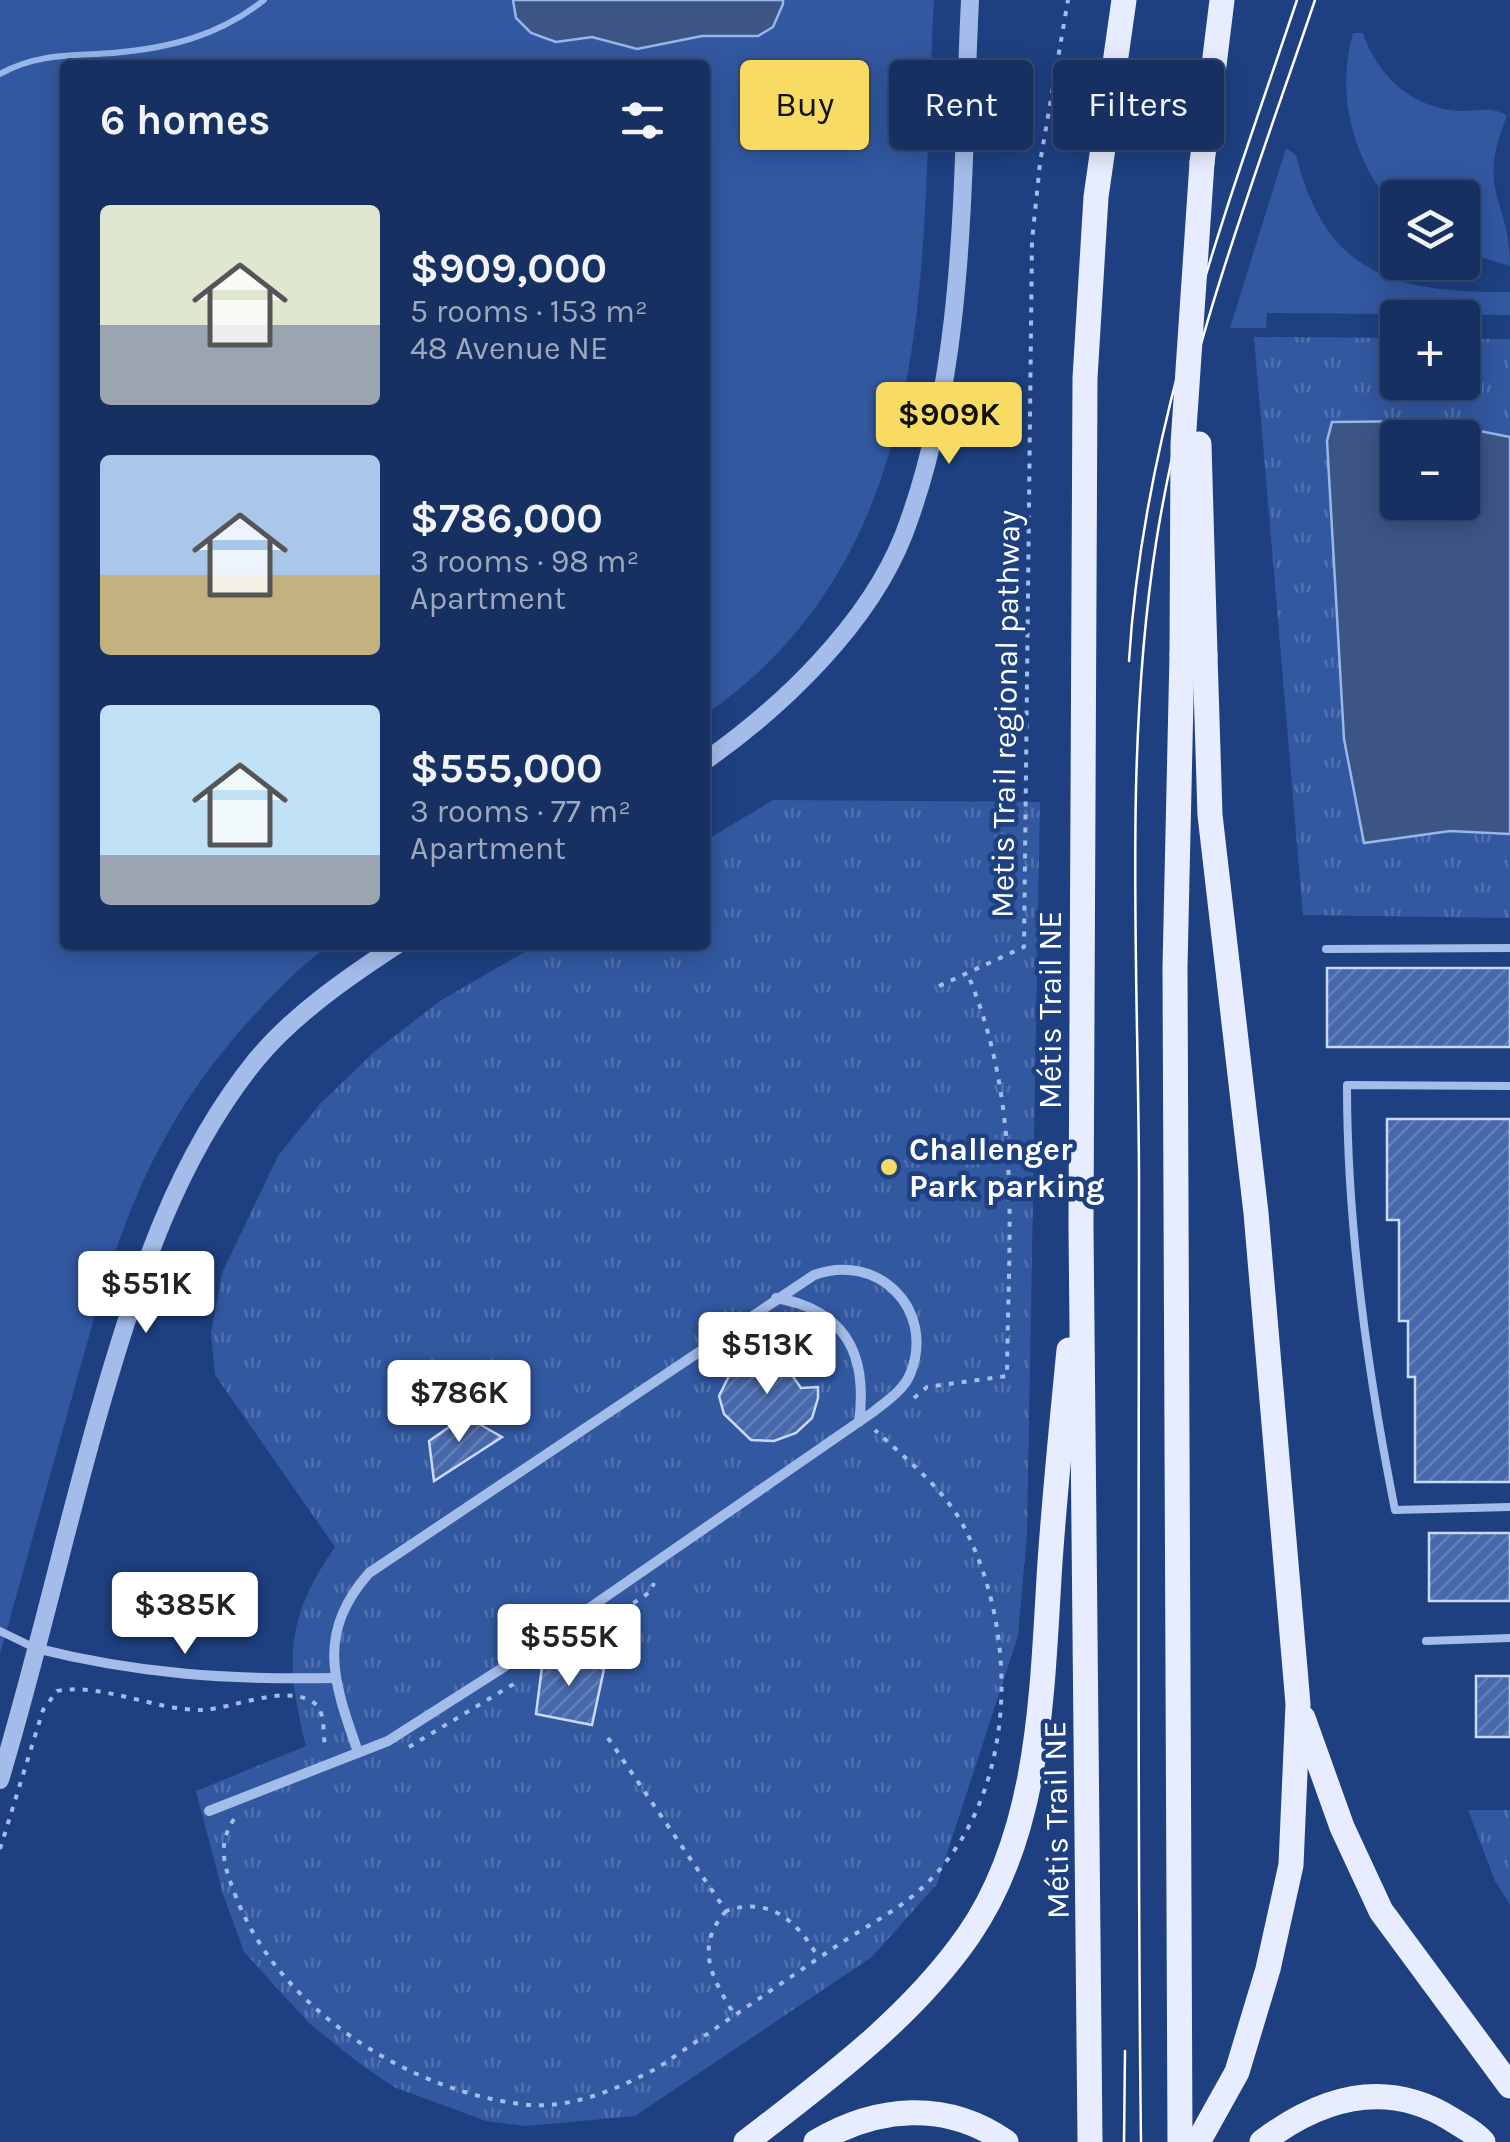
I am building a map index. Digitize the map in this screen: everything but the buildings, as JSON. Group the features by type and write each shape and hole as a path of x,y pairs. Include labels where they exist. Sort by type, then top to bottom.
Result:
{"main road":[{"name":"Métis Trail NE","path":"1090,2142 1081,1226 1085,378 1096,197 1124,0"},
{"path":"1198,2142 1237,2072 1268,1969 1291,1865 1298,1704 1256,1212 1193,654 1186,397 1202,162 1222,0"},
{"path":"1180,2142 1175,967 1193,654"},
{"path":"746,2142 858,2056 920,1991 969,1935 1011,1849 1038,1740 1056,1476 1081,1226"},
{"path":"1298,1704 1342,1826 1380,1911 1510,2086"},
{"path":"1262,2142 1299,2114 1348,2099 1392,2097 1426,2104 1483,2142"},
{"path":"816,2142 847,2124 896,2112 945,2112 1006,2142"}],"street":[{"path":"710,757 756,725 818,664 873,591 903,537 946,378 956,277 970,0"},
{"path":"0,1780 132,1297 155,1233 210,1126 258,1058 348,976 389,950"},
{"path":"210,1811 330,1764 388,1740 504,1667 859,1422 897,1393 910,1375 916,1351 914,1328 899,1295 886,1281 850,1267 814,1275 369,1573 348,1597 337,1621 334,1678 358,1752"},
{"path":"776,1298 826,1314 850,1345 862,1384 859,1422"},
{"path":"35,1648 116,1668 181,1677 334,1678"}],"lane":[{"path":"1326,949 1510,948"},
{"path":"1510,1086 1347,1085 1347,1182 1379,1432 1395,1510 1510,1507"},
{"path":"0,1631 35,1648"},
{"path":"1426,1641 1510,1638"}],"path":[{"name":"Metis Trail regional pathway","path":"968,975 1024,947 1032,241 1040,163 1068,0"},
{"path":"901,1409 927,1387 1008,1376 1006,1110 991,1035 968,975 938,986"},
{"path":"250,1812 233,1819 223,1838 223,1862 250,1933 282,1975 335,2024 402,2066 459,2092 524,2105 568,2102 622,2086 735,2016 922,1888 949,1857 986,1786 998,1721 997,1617 984,1570 938,1489 875,1430 888,1420"},
{"path":"568,1630 588,1634 650,1592 656,1581"},
{"path":"407,1748 517,1682 516,1666"},
{"path":"0,1848 43,1710 57,1692 83,1690 142,1704 204,1710 275,1698 308,1699 323,1716 321,1734 330,1764"},
{"path":"608,1738 726,1911"},
{"path":"735,2016 717,1987 706,1953 708,1937 726,1911 744,1905 780,1914 802,1931 819,1958"}],"green space":[{"path":"0,0 934,0 932,60 889,60 889,150 928,150 918,296 904,392 879,483 840,569 783,647 710,711 710,60 60,60 60,950 324,950 247,1023 181,1110 136,1199 102,1293 0,1654"},
{"path":"1353,33 1363,33 1388,76 1413,97 1445,109 1491,110 1507,116 1498,142 1494,179 1509,243 1510,266 1480,257 1480,180 1380,180 1380,189 1352,128 1346,82"},
{"path":"1286,148 1296,155 1309,196 1326,228 1347,252 1380,273 1380,280 1433,288 1510,292 1510,315 1480,315 1480,300 1380,300 1380,314 1267,313 1266,328 1230,328"},
{"path":"1254,337 1380,338 1380,400 1480,400 1480,339 1510,339 1510,918 1303,915"},
{"path":"773,800 1040,802 1027,1534 1018,1636 937,1884 872,1957 635,2116 526,2126 486,2121 394,2087 310,2024 244,1952 223,1894 196,1791 306,1746 295,1690 294,1642 306,1597 335,1547 215,1375 211,1333 222,1273 278,1156 320,1104 374,1052 440,1001 528,950 710,950 710,838"},
{"path":"1468,1810 1510,1810 1510,1904 1495,1881"}],"shaded area":[{"path":"513,0 783,0 783,4 773,27 758,36 702,36 637,49 592,37 556,42 531,33 516,18"},
{"path":"1332,422 1380,422 1380,520 1480,520 1480,431 1510,437 1510,834 1450,831 1364,843 1344,739 1327,441"}],"waterway":[{"path":"0,74 41,59 174,44 229,23 264,0"}],"tram line":[{"path":"1129,661 1137,575 1169,408 1215,244 1297,0"},
{"path":"1141,2142 1135,857 1146,620 1169,474 1203,336 1315,0"},
{"path":"1124,2142 1125,2051"}],"place":[{"name":"Challenger Park parking","path":"889,1167"}]}
